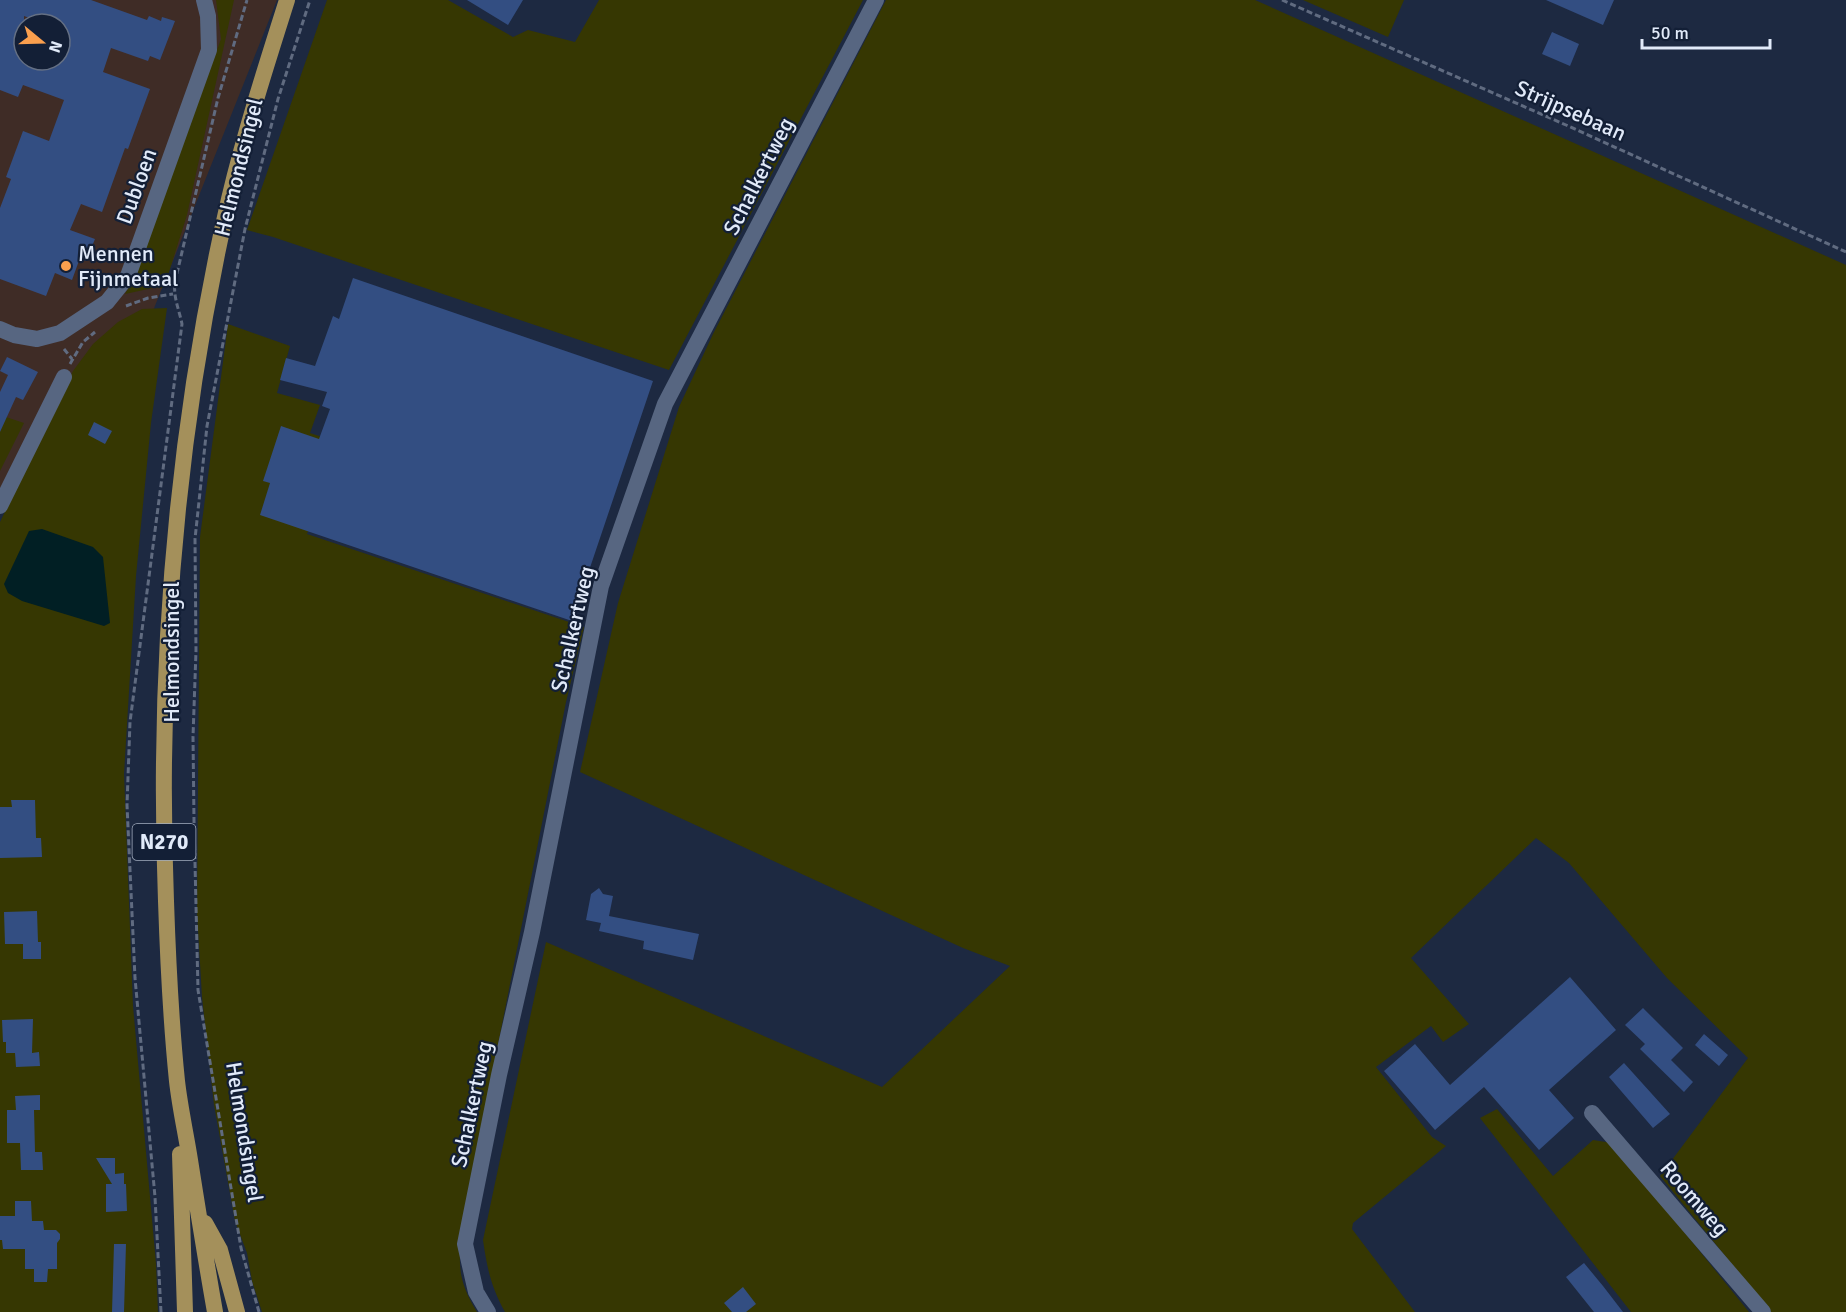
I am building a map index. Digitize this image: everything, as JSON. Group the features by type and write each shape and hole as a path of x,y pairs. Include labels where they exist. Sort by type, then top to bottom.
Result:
{"main road":[{"name":"Helmondsingel","path":"215,1312 178,1084 169,986 163,809 164,705 169,600 180,486 201,337 230,196 257,94 287,0"},
{"name":"N270","path":"178,1084 185,1312"},
{"name":"N270","path":"198,1212 220,1250 237,1312"}],"street":[{"name":"Dubloen","path":"0,329 37,339 60,333 107,302 128,276 209,50 208,16 204,0"},
{"name":"Schalkertweg","path":"488,1312 476,1292 465,1244 499,1075 534,920 601,586 665,404 876,0"},
{"path":"0,506 64,377"},
{"name":"Roomweg","path":"1592,1113 1763,1312"}],"path":[{"name":"Helmondsingel","path":"125,307 148,298 173,294 185,232 218,98 248,0"},
{"name":"Helmondsingel","path":"259,1312 241,1248 198,990 193,779 196,651 195,539 207,426 245,229 278,99 310,0"},
{"name":"Strijpsebaan","path":"1282,0 1846,252"},
{"path":"64,377 83,342 100,327"}],"shaded area":[{"path":"0,0 277,0 125,381 0,509"},
{"path":"216,0 234,0 187,215 164,288 125,294 134,278 221,39"},
{"path":"327,0 448,0 513,37 528,30 575,42 599,0 863,0 669,370 247,230"},
{"path":"886,0 1255,0 1846,265 1846,1312 1771,1312 1660,1176 1748,1058 1667,978 1569,863 1536,838 1411,958 1469,1024 1443,1042 1431,1026 1376,1067 1432,1137 1446,1146 1353,1223 1352,1229 1415,1312 505,1312 490,1277 483,1240 546,942 882,1087 1010,966 963,948 580,772 618,603 679,407 713,334"},
{"path":"1303,0 1404,0 1388,37"},
{"path":"167,308 151,423 136,576 124,774 133,1006 156,1264 158,1312 0,1312 0,522 73,371 93,344 118,322 142,309"},
{"path":"228,324 290,346 277,393 320,405 310,433 340,443 307,534 584,627 566,702 463,1221 460,1268 465,1288 477,1312 262,1312 252,1281 247,1253 235,1221 214,1105 202,997 197,912 200,537"},
{"path":"0,415 24,423 0,471"},
{"path":"42,529 93,547 103,557 110,623 104,626 22,601 8,593 4,584 29,531"},
{"path":"1497,1109 1553,1176 1593,1140 1612,1143 1749,1312 1631,1312 1480,1118"}],"building":[{"path":"0,0 91,0 147,20 149,16 161,21 162,17 175,21 160,60 150,56 148,61 111,48 103,72 150,89 128,149 125,148 102,212 81,204 70,230 95,239 86,261 80,258 72,280 55,273 46,296 0,279 0,208 11,179 6,177 23,131 49,141 64,100 23,85 18,97 0,90"},
{"path":"467,0 523,0 508,25"},
{"path":"1546,0 1614,0 1603,25"},
{"path":"1552,32 1579,44 1570,66 1542,54"},
{"path":"353,278 653,381 572,621 260,515 270,483 263,481 281,426 319,439 330,409 322,406 327,392 280,380 286,358 315,366 333,316 339,319"},
{"path":"7,357 38,372 23,400 16,397 0,432 0,392 8,375 0,371"},
{"path":"94,422 112,431 105,444 88,435"},
{"path":"11,800 35,800 36,838 41,838 42,857 0,858 0,807 12,807"},
{"path":"599,888 603,894 613,896 609,916 699,934 693,960 643,949 644,941 599,931 601,923 586,920 591,894"},
{"path":"37,911 41,959 23,959 23,944 5,944 4,912"},
{"path":"1570,977 1616,1030 1549,1090 1574,1118 1539,1150 1484,1087 1435,1130 1384,1071 1415,1044 1450,1085"},
{"path":"1643,1008 1683,1048 1671,1060 1693,1082 1684,1092 1640,1049 1645,1044 1625,1025"},
{"path":"33,1019 32,1053 39,1052 40,1066 16,1067 15,1053 6,1053 2,1020"},
{"path":"1704,1034 1728,1055 1719,1066 1695,1045"},
{"path":"1624,1063 1670,1114 1653,1128 1609,1077"},
{"path":"40,1095 40,1110 34,1110 35,1152 42,1152 43,1170 21,1170 20,1143 7,1143 7,1110 16,1110 15,1096"},
{"path":"96,1158 115,1158 115,1174 124,1173 127,1211 106,1212 106,1184 112,1184"},
{"path":"15,1201 31,1201 32,1221 43,1221 44,1230 56,1230 60,1234 57,1243 57,1269 48,1269 47,1282 34,1282 34,1269 25,1269 25,1249 3,1249 2,1240 0,1240 0,1216 15,1216"},
{"path":"114,1244 126,1244 124,1312 112,1312"},
{"path":"1584,1263 1623,1312 1594,1312 1566,1277"},
{"path":"743,1287 756,1304 746,1312 732,1312 724,1303"}],"place":[{"name":"Mennen Fijnmetaal","path":"66,266"}]}
